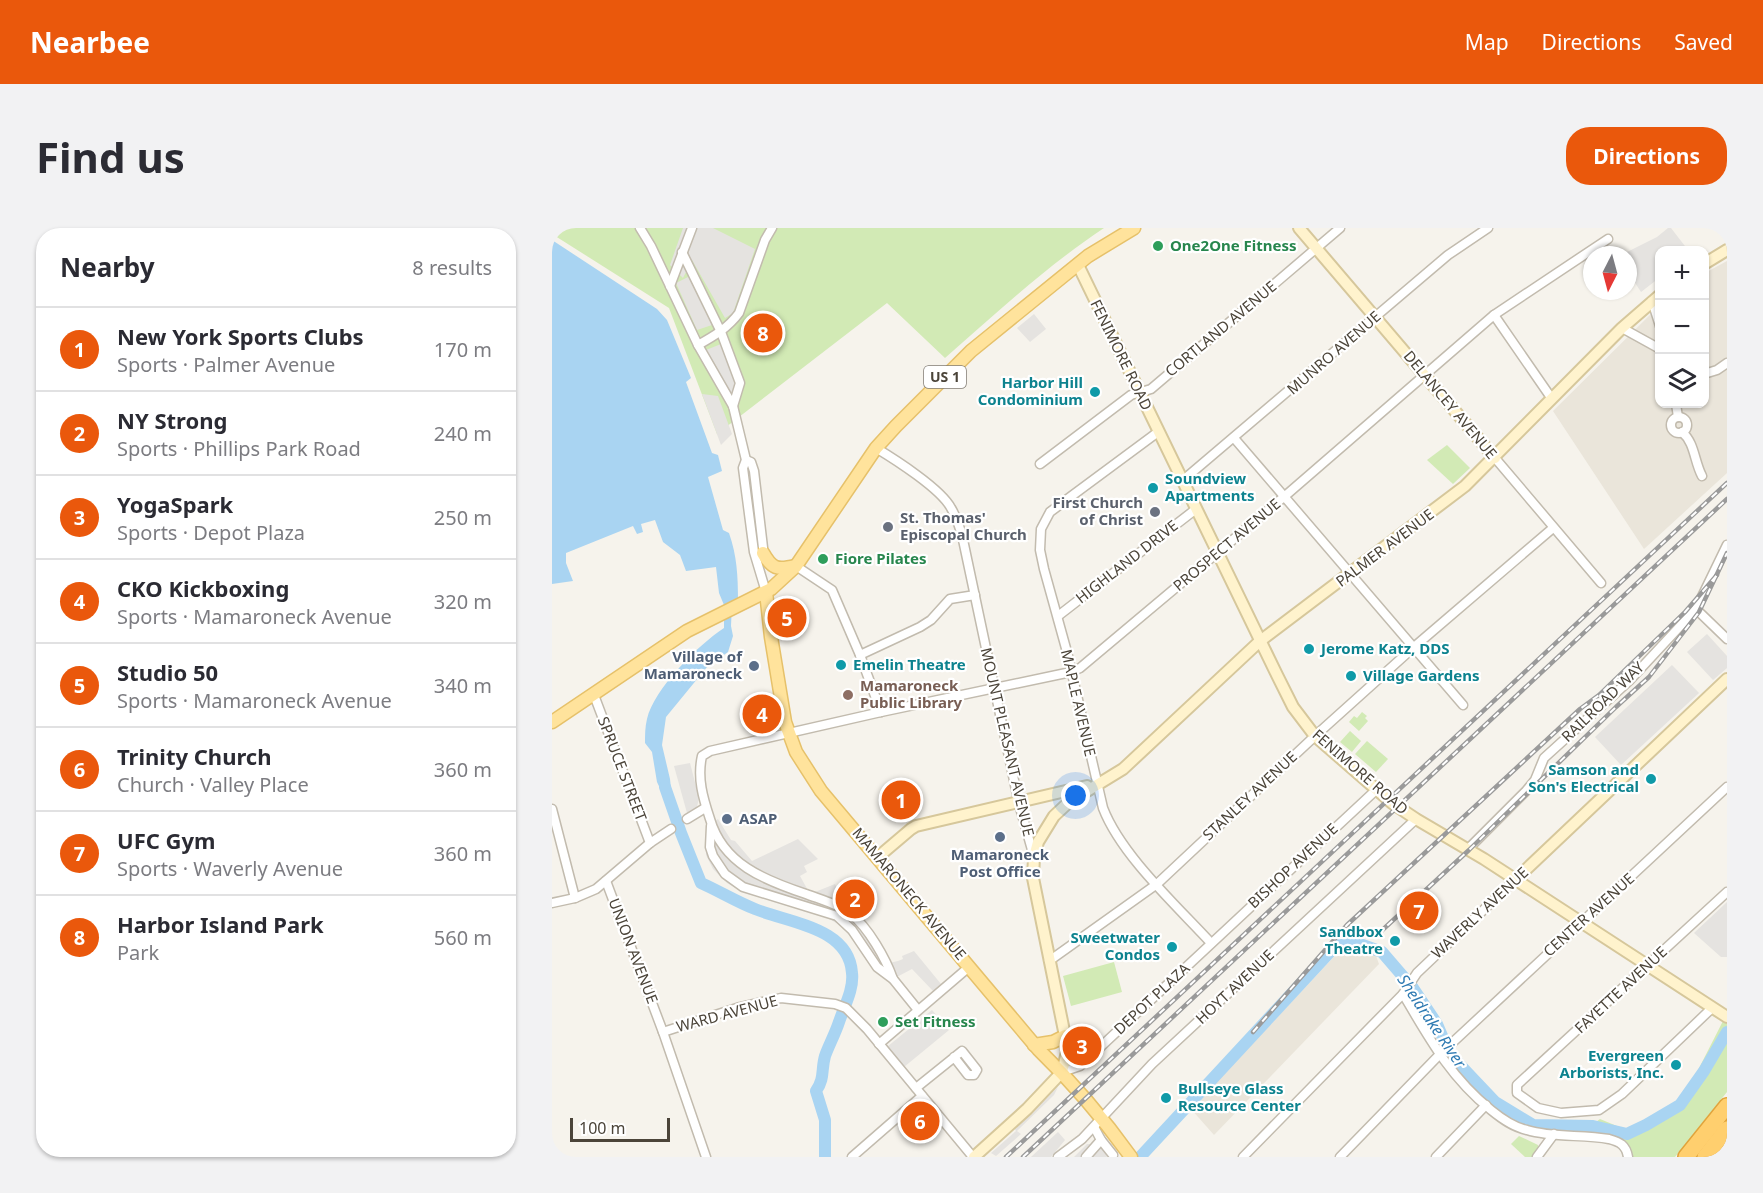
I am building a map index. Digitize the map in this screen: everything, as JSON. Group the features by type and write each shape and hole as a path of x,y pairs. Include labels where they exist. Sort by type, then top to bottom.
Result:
{"highway":[{"path":"1686,1157 1727,1106"},
{"path":"1705,1157 1727,1129"}],"main road":[{"name":"US 1","path":"552,722 687,631 766,592 796,566 876,448 971,351 1078,265 1134,228"},
{"path":"763,553 771,565 781,569 796,566"},
{"name":"MAMARONECK AVENUE","path":"766,592 780,703 796,752 821,791 878,856 1034,1045 1062,1072 1099,1122 1129,1154"},
{"path":"1034,1045 1053,1042 1065,1036"}],"street":[{"path":"640,228 651,246 698,345 733,406 746,460 743,468 754,552 766,592"},
{"path":"670,286 692,228"},
{"path":"698,345 721,332 739,313 771,228"},
{"name":"DELANCEY AVENUE","path":"1299,228 1601,583"},
{"name":"CORTLAND AVENUE","path":"1040,465 1131,395 1151,389 1340,228"},
{"name":"MUNRO AVENUE","path":"1182,481 1448,255 1488,228"},
{"name":"PROSPECT AVENUE","path":"705,808 700,780 702,756 710,751 1071,672 1097,655 1494,315 1608,239"},
{"path":"1709,261 1727,250"},
{"path":"682,252 721,332 740,383 733,406"},
{"name":"FENIMORE ROAD","path":"1078,265 1260,642 1293,707 1315,736 1376,790 1416,819 1727,1016"},
{"name":"PALMER AVENUE","path":"1034,857 1038,842 1054,816 1069,802 1116,773 1260,642 1446,502 1495,458 1622,328 1655,299"},
{"path":"1494,315 1552,399"},
{"path":"1622,328 1655,347"},
{"path":"1709,372 1727,363"},
{"path":"1677,408 1678,417 1672,422 1672,427 1676,432 1682,432 1687,436 1701,476"},
{"name":"MAPLE AVENUE","path":"1158,432 1059,505 1044,520 1040,550 1058,616 1097,784 1109,824 1134,858 1210,943"},
{"path":"1234,438 1463,705"},
{"name":"MOUNT PLEASANT AVENUE","path":"876,448 906,467 951,507 962,535 1019,804 1034,857 1033,878 1065,1036 1067,1052 1062,1072"},
{"path":"746,460 751,462 754,471 766,592"},
{"name":"HIGHLAND DRIVE","path":"1058,616 1196,509"},
{"name":"STANLEY AVENUE","path":"1049,961 1157,884 1414,647 1553,528"},
{"name":"RAILROAD WAY","path":"1467,850 1535,780 1544,758 1629,681 1696,609 1727,544"},
{"path":"796,566 832,590 881,712"},
{"path":"860,655 920,627 931,620 950,599 975,595"},
{"path":"1696,609 1727,639"},
{"name":"WAVERLY AVENUE","path":"1242,1157 1404,991 1412,979 1727,679"},
{"name":"SPRUCE STREET","path":"594,695 650,843"},
{"name":"PALMER AVENUE","path":"878,856 913,828 1097,784"},
{"name":"CENTER AVENUE","path":"1452,1043 1727,787"},
{"name":"BISHOP AVENUE","path":"1210,943 1376,790"},
{"path":"687,819 705,808 711,825 735,861 748,870 799,892 839,905 854,916 871,938 893,979"},
{"path":"552,809 574,898"},
{"name":"HOYT AVENUE","path":"1058,1157 1082,1139 1152,1064 1416,819"},
{"path":"711,825 710,847 713,856 730,879 743,887 837,916 852,930 877,967 893,979 918,1010"},
{"path":"552,903 574,898 596,889 650,843 671,829"},
{"name":"UNION AVENUE","path":"606,881 663,1032 706,1157"},
{"name":"FAYETTE AVENUE","path":"1712,1008 1622,1094 1599,1110 1561,1113 1539,1108 1522,1098 1516,1089 1727,892"},
{"name":"DEPOT PLAZA","path":"1062,1072 1080,1066 1210,943"},
{"path":"879,1044 969,967"},
{"path":"1404,991 1441,1053 1469,1091 1486,1106 1515,1126 1528,1131 1609,1138 1625,1147 1628,1157"},
{"name":"WARD AVENUE","path":"663,1032 763,1000 782,998 835,1004 850,1011 973,1157"},
{"path":"1340,1157 1441,1053"},
{"path":"852,1157 954,1057"},
{"path":"973,1157 1026,1109 1062,1072"},
{"path":"1436,1157 1486,1106"},
{"path":"1099,1122 1101,1140 1111,1156 1129,1154"},
{"path":"1537,1157 1554,1134"},
{"path":"1082,1139 1101,1140"},
{"path":"1086,1157 1101,1140"}],"shaded area":[{"path":"683,228 713,228 755,249 733,313 725,318 692,260 683,278 670,265"},
{"path":"1671,228 1685,246 1655,246 1655,281 1641,292 1637,286 1637,247"},
{"path":"1727,261 1727,473 1644,549 1553,411 1655,310 1655,408 1709,408 1709,271"},
{"path":"690,276 712,325 697,330 676,283"},
{"path":"1034,314 1046,329 1030,342 1017,328"},
{"path":"721,344 737,384 733,399 706,350"},
{"path":"702,394 718,396 732,434 721,445"},
{"path":"1707,634 1727,656 1727,668 1713,680 1687,652"},
{"path":"1672,665 1699,693 1621,765 1595,737"},
{"path":"690,763 699,798 697,807 687,813 674,766"},
{"path":"718,819 731,840 735,841 752,861 798,839 818,859 804,866 807,872 800,876 810,894 835,884 839,894 870,928 889,963 903,959 902,956 914,951 941,984 933,991 912,969 893,979 887,965 878,973 868,963 854,940 838,924 826,917 739,890 727,883 713,869 706,855 708,825"},
{"path":"1727,902 1727,957 1721,957 1694,933"},
{"path":"1346,944 1376,956 1379,964 1214,1135 1191,1109"},
{"path":"932,1010 949,1030 904,1067 887,1047"},
{"path":"1058,1087 1054,1095 1017,1131 1021,1134 996,1156 991,1153 1016,1131 1014,1128"},
{"path":"1058,1132 1065,1140 1051,1157 1031,1157"},
{"path":"1087,1144 1102,1144 1107,1157 1074,1157"}],"green space":[{"path":"552,228 1104,228 1042,274 945,358 887,303 717,434 669,308 552,234"},
{"path":"1447,445 1470,468 1453,484 1427,460"},
{"path":"1362,712 1367,716 1365,718 1368,721 1359,731 1349,722"},
{"path":"1350,731 1361,741 1352,752 1340,742"},
{"path":"1367,741 1388,759 1376,772 1355,754"},
{"path":"1114,962 1122,992 1071,1006 1063,976"},
{"path":"1723,1021 1727,1024 1727,1092 1675,1157 1632,1157 1627,1145 1552,1133 1515,1124 1476,1093 1450,1063 1449,1053 1453,1045 1454,1055 1496,1100 1535,1120 1593,1124 1600,1119 1629,1131 1680,1100 1688,1091"},
{"path":"1519,1136 1538,1145 1533,1157 1525,1157 1511,1144"}],"water":[{"path":"552,240 657,309 667,320 691,378 686,382 712,453 718,455 722,471 708,477 723,530 729,533 735,558 738,601 732,603 733,636 728,652 707,667 666,717 662,745 672,798 667,803 657,782 652,752 645,743 647,719 658,695 678,669 702,645 724,628 724,605 719,593 716,567 686,571 680,555 663,542 655,520 641,524 643,532 637,534 633,526 566,553 566,563 573,581 552,584"}],"waterway":[{"path":"665,787 701,883 755,909 800,923 829,936 848,958 852,973 850,992 825,1056 822,1078 816,1091 825,1120 825,1157"},
{"name":"Sheldrake River","path":"1140,1157 1343,938 1382,952 1413,988 1437,1024 1449,1052 1459,1064 1495,1102 1533,1125 1593,1126 1627,1134 1646,1125 1680,1105 1727,1032"}],"railway":[{"path":"1006,1157 1727,483"},
{"path":"1023,1157 1727,499"},
{"path":"1377,935 1649,677 1699,612 1727,553"},
{"path":"1253,1032 1347,925 1580,709 1599,695 1685,612 1717,575"}],"place":[{"name":"One2One Fitness","path":"1158,246"},
{"name":"Harbor Island Park","path":"763,333"},
{"name":"Harbor Hill Condominium","path":"1095,392"},
{"name":"Soundview Apartments","path":"1153,488"},
{"name":"First Church of Christ","path":"1155,512"},
{"name":"St. Thomas' Episcopal Church","path":"888,527"},
{"name":"Fiore Pilates","path":"823,559"},
{"name":"Studio 50","path":"787,618"},
{"name":"Jerome Katz, DDS","path":"1309,649"},
{"name":"Emelin Theatre","path":"841,665"},
{"name":"Village of Mamaroneck","path":"754,666"},
{"name":"Village Gardens","path":"1351,676"},
{"name":"Mamaroneck Public Library","path":"848,695"},
{"name":"CKO Kickboxing","path":"762,714"},
{"name":"Samson and Son's Electrical","path":"1651,779"},
{"name":"New York Sports Clubs","path":"901,800"},
{"name":"ASAP","path":"727,819"},
{"name":"Mamaroneck Post Office","path":"1000,837"},
{"name":"NY Strong","path":"855,899"},
{"name":"UFC Gym","path":"1419,911"},
{"name":"Sandbox Theatre","path":"1395,941"},
{"name":"Sweetwater Condos","path":"1172,947"},
{"name":"Set Fitness","path":"883,1022"},
{"name":"YogaSpark","path":"1082,1046"},
{"name":"Evergreen Arborists, Inc.","path":"1676,1065"},
{"name":"Bullseye Glass Resource Center","path":"1166,1098"},
{"name":"Trinity Church","path":"920,1121"}]}
